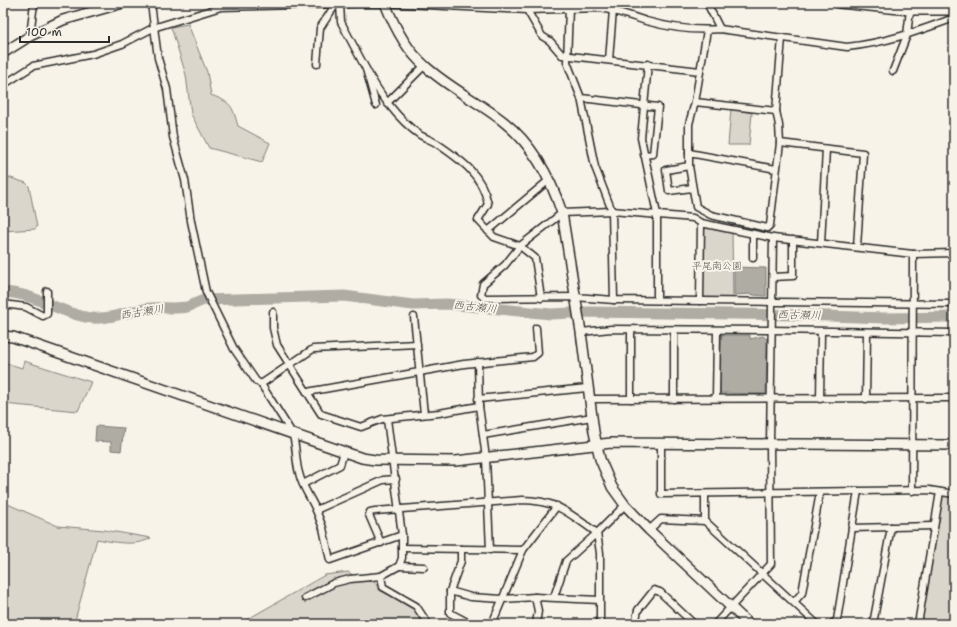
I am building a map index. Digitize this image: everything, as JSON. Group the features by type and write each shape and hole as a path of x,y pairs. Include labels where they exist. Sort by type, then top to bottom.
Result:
{"street":[{"path":"30,36 34,3"},
{"path":"3,53 30,36 63,20 124,3"},
{"path":"151,3 153,28 158,58 167,89 173,137 185,180 191,221 206,292 234,349 256,381 261,384 292,433 296,462 302,484 316,510 323,528 330,560 402,535"},
{"path":"3,85 33,66 93,54 122,44 153,28 221,7 294,4 385,3 509,6 527,10 569,8 613,10 676,28 707,30 720,29 848,47 868,45 907,35 954,18"},
{"path":"385,3 398,32 424,66 504,122 519,136 540,163 549,180 562,213 580,327 592,417 600,459 612,487 625,505 649,530 749,624"},
{"path":"707,3 720,29"},
{"path":"839,3 910,10 954,10"},
{"path":"317,64 320,28 338,4"},
{"path":"338,4 341,22 366,69 386,101 419,134 436,143 475,173 483,187 488,204 478,220 494,237 520,246 535,258 541,298"},
{"path":"569,8 567,62 581,98 592,143 595,167 612,211 614,300"},
{"path":"527,10 542,36 550,41 562,55 700,71"},
{"path":"609,60 613,10"},
{"path":"893,71 907,35 910,10"},
{"path":"707,30 695,102 689,124 689,166 696,207 711,215 768,228 770,225 780,143 779,125 776,111 782,38"},
{"path":"648,64 641,138 657,214 657,300"},
{"path":"366,69 373,106 386,101 424,66"},
{"path":"581,98 658,107 654,154 644,155"},
{"path":"695,102 776,111"},
{"path":"780,143 862,153 857,247"},
{"path":"821,243 826,149"},
{"path":"689,153 776,169"},
{"path":"689,166 666,170 669,191 692,188"},
{"path":"488,231 549,180"},
{"path":"954,253 913,254 773,238 701,223 693,218 657,214 612,211 562,213 520,246 505,265 483,284 481,295 485,298 657,300 772,304 913,306 954,304"},
{"path":"700,301 701,223"},
{"path":"753,234 753,258"},
{"path":"715,624 730,606 771,564 770,399 773,238"},
{"path":"773,277 793,276 793,240"},
{"path":"912,491 913,254"},
{"path":"3,304 26,307 43,316 47,314 47,291"},
{"path":"273,312 273,328 277,345 321,414 361,427 382,419 424,414 439,414 478,402 587,388"},
{"path":"414,317 421,372 424,414"},
{"path":"580,327 631,330 717,330 771,327 821,332 867,333 913,331 954,333"},
{"path":"307,392 478,362 533,357 538,353 536,328"},
{"path":"631,330 631,399"},
{"path":"674,330 674,399"},
{"path":"716,398 717,330"},
{"path":"820,399 821,332"},
{"path":"866,399 867,333"},
{"path":"3,336 362,458 393,461 456,461 597,444 770,443 954,445"},
{"path":"261,384 313,350 417,344"},
{"path":"478,362 478,402 486,458 490,550"},
{"path":"589,399 954,398"},
{"path":"483,435 592,417"},
{"path":"387,419 396,479 402,535 402,558 399,566"},
{"path":"661,444 661,494 929,490 954,494"},
{"path":"302,484 340,465 344,452"},
{"path":"316,510 383,480 396,479"},
{"path":"832,624 836,620 858,491"},
{"path":"794,602 802,593 820,492"},
{"path":"918,624 940,492"},
{"path":"704,494 705,521"},
{"path":"381,543 370,519 370,512 399,508 487,502 546,501 557,506 597,533"},
{"path":"554,597 566,561 625,505"},
{"path":"492,624 523,550 557,506"},
{"path":"649,530 661,519 705,521 817,624"},
{"path":"852,528 934,526"},
{"path":"874,624 891,527"},
{"path":"597,533 600,569 600,624"},
{"path":"402,548 523,550"},
{"path":"461,549 461,561 450,591 450,613 471,624"},
{"path":"305,598 334,583 381,576 399,566 424,567"},
{"path":"381,576 383,587 416,606 428,624"},
{"path":"635,624 638,610 654,590 660,592 694,624"},
{"path":"450,591 471,597 502,599 554,597 599,600"},
{"path":"535,597 538,611 536,624"}],"green space":[{"path":"188,24 207,72 211,95 223,100 230,106 238,126 270,143 262,162 209,148 191,114 186,75 171,27"},
{"path":"731,109 752,113 749,145 728,145"},
{"path":"8,177 26,183 29,186 37,227 35,229 3,231 3,183"},
{"name":"平尾南公園","path":"702,225 732,232 733,299 702,299"},
{"path":"24,361 91,382 78,411 3,404 3,362 22,368"},
{"path":"943,494 954,496 954,624 917,624 940,495"},
{"path":"3,502 58,526 104,530 151,538 145,541 132,543 97,539 74,624 3,624"},
{"path":"348,572 363,581 375,582 379,590 413,606 423,624 239,624 325,575"}],"shaded area":[{"path":"734,267 766,268 766,296 753,294 734,295"},
{"path":"721,335 750,335 750,339 763,336 767,339 766,394 720,393"},
{"path":"96,426 124,428 121,451 111,450 111,442 95,441"}],"waterway":[{"name":"西古瀬川","path":"3,292 24,295 71,313 90,318 116,316 141,309 187,307 204,300 344,296 413,305 447,304 551,314 589,312 801,315 884,318 954,317"}]}
